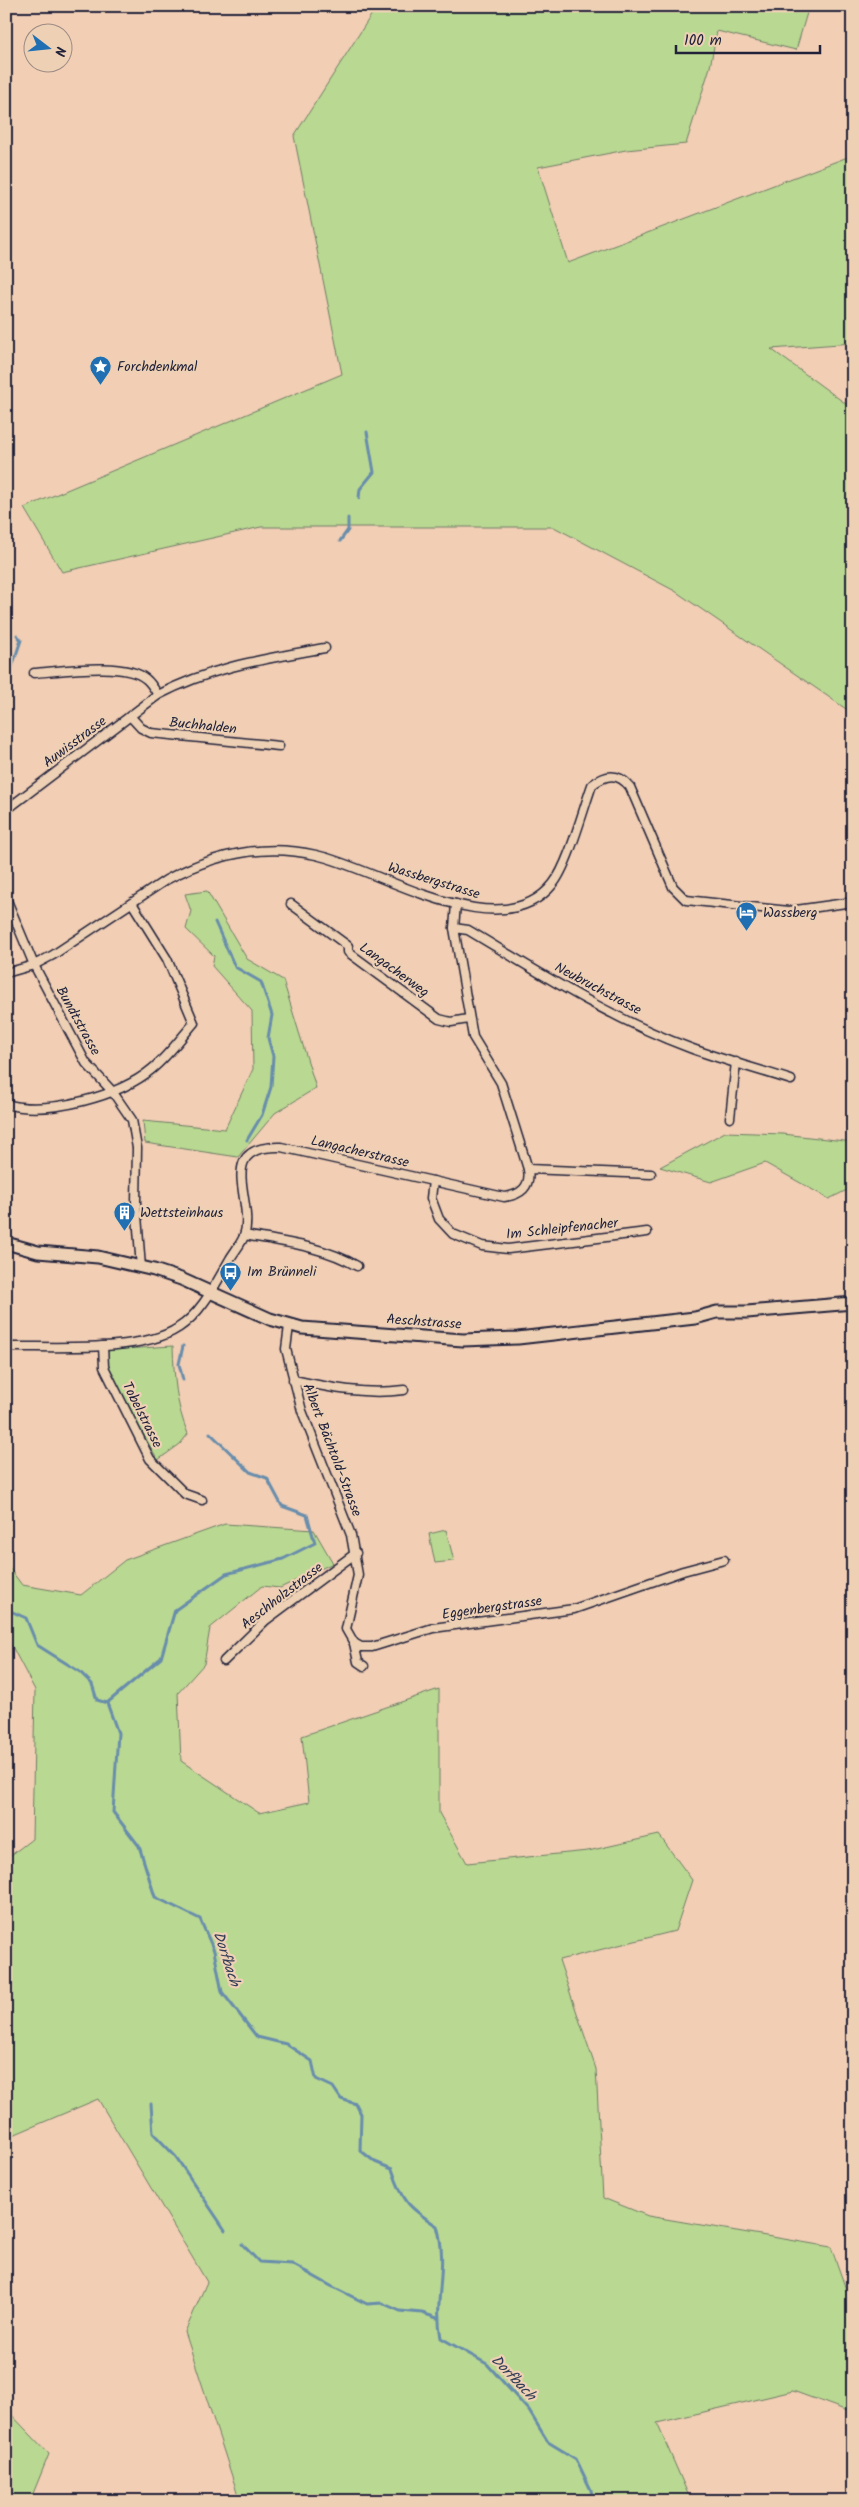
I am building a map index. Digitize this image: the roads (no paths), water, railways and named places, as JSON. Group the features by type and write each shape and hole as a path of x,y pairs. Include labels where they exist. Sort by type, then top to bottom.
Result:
{"main road":[{"name":"Aeschstrasse","path":"6,1243 38,1252 80,1254 168,1274 289,1326 439,1339 488,1339 673,1321 717,1312 747,1312 853,1303"}],"street":[{"name":"Auwisstrasse","path":"6,810 158,695 189,680 220,669 325,648"},
{"path":"34,672 81,669 129,670 146,679 158,695"},
{"name":"Buchhalden","path":"130,716 141,728 151,733 279,746"},
{"name":"Wassbergstrasse","path":"6,973 34,966 186,869 214,859 265,851 317,855 456,904 482,909 504,910 526,905 541,896 560,874 592,786 601,778 613,775 623,778 630,787 673,887 686,900 789,911 853,902"},
{"name":"Bundtstrasse","path":"6,898 34,966 86,1063 112,1091 132,1120 137,1148 136,1202 141,1268"},
{"path":"6,1104 30,1108 48,1108 79,1102 112,1091 152,1070 194,1023 166,959 132,903"},
{"name":"Langacherweg","path":"292,904 348,946 348,952 439,1018 451,1022 468,1020"},
{"path":"456,904 454,928 468,1020 477,1046 501,1083 528,1169 651,1174"},
{"name":"Neubruchstrasse","path":"454,928 468,930 560,985 619,1016 689,1048 791,1080"},
{"path":"730,1118 736,1062"},
{"name":"Langacherstrasse","path":"244,1235 241,1172 248,1154 264,1146 281,1147 504,1197 516,1196 526,1188 529,1178 528,1169"},
{"name":"Im Schleipfenacher","path":"433,1181 431,1198 439,1219 453,1234 482,1246 508,1249 647,1232"},
{"path":"6,1347 103,1346 153,1340 167,1335 191,1318 244,1235 340,1256 357,1266"},
{"name":"Albert Bächtold-Strasse","path":"289,1326 286,1349 302,1411 351,1535 356,1553"},
{"name":"Tobelstrasse","path":"103,1346 104,1367 150,1458 186,1494 202,1500"},
{"path":"293,1380 352,1392 384,1393 404,1390"},
{"path":"356,1553 358,1575 346,1629 354,1643 358,1662 364,1666"},
{"name":"Aeschholzstrasse","path":"224,1661 266,1620 356,1553"},
{"name":"Eggenbergstrasse","path":"354,1643 361,1647 372,1648 433,1628 574,1610 683,1571 724,1560"}],"waterway":[{"path":"359,498 360,489 374,472 367,432"},
{"path":"340,541 348,530 348,518"},
{"path":"6,685 21,640 17,635"},
{"path":"215,922 235,967 261,982 272,1015 268,1038 273,1056 271,1087 262,1115 247,1140"},
{"path":"183,1346 179,1364 183,1380"},
{"path":"107,1703 161,1658 175,1610 226,1574 283,1559 315,1543 307,1515 282,1506 267,1478 250,1472 210,1433"},
{"name":"Dorfbach","path":"6,1609 26,1618 37,1645 80,1672 92,1684 97,1700 107,1703 118,1733 113,1812 139,1846 155,1897 200,1919 214,1951 222,1992 257,2037 286,2044 312,2061 316,2079 333,2087 341,2099 356,2104 361,2114 360,2150 375,2162 392,2169 403,2197 419,2214 437,2226 442,2255 439,2310 441,2338 487,2364 529,2411 548,2442 576,2459 591,2490 593,2501"},
{"path":"151,2104 153,2133 176,2157 225,2230"},
{"path":"242,2244 259,2262 292,2264 367,2304 382,2303 400,2311 422,2313 437,2318"}],"place":[{"name":"Forchdenkmal","path":"101,386"},
{"name":"Wassberg","path":"747,932"},
{"name":"Wettsteinhaus","path":"124,1232"},
{"name":"Im Brünneli","path":"231,1291"}]}
